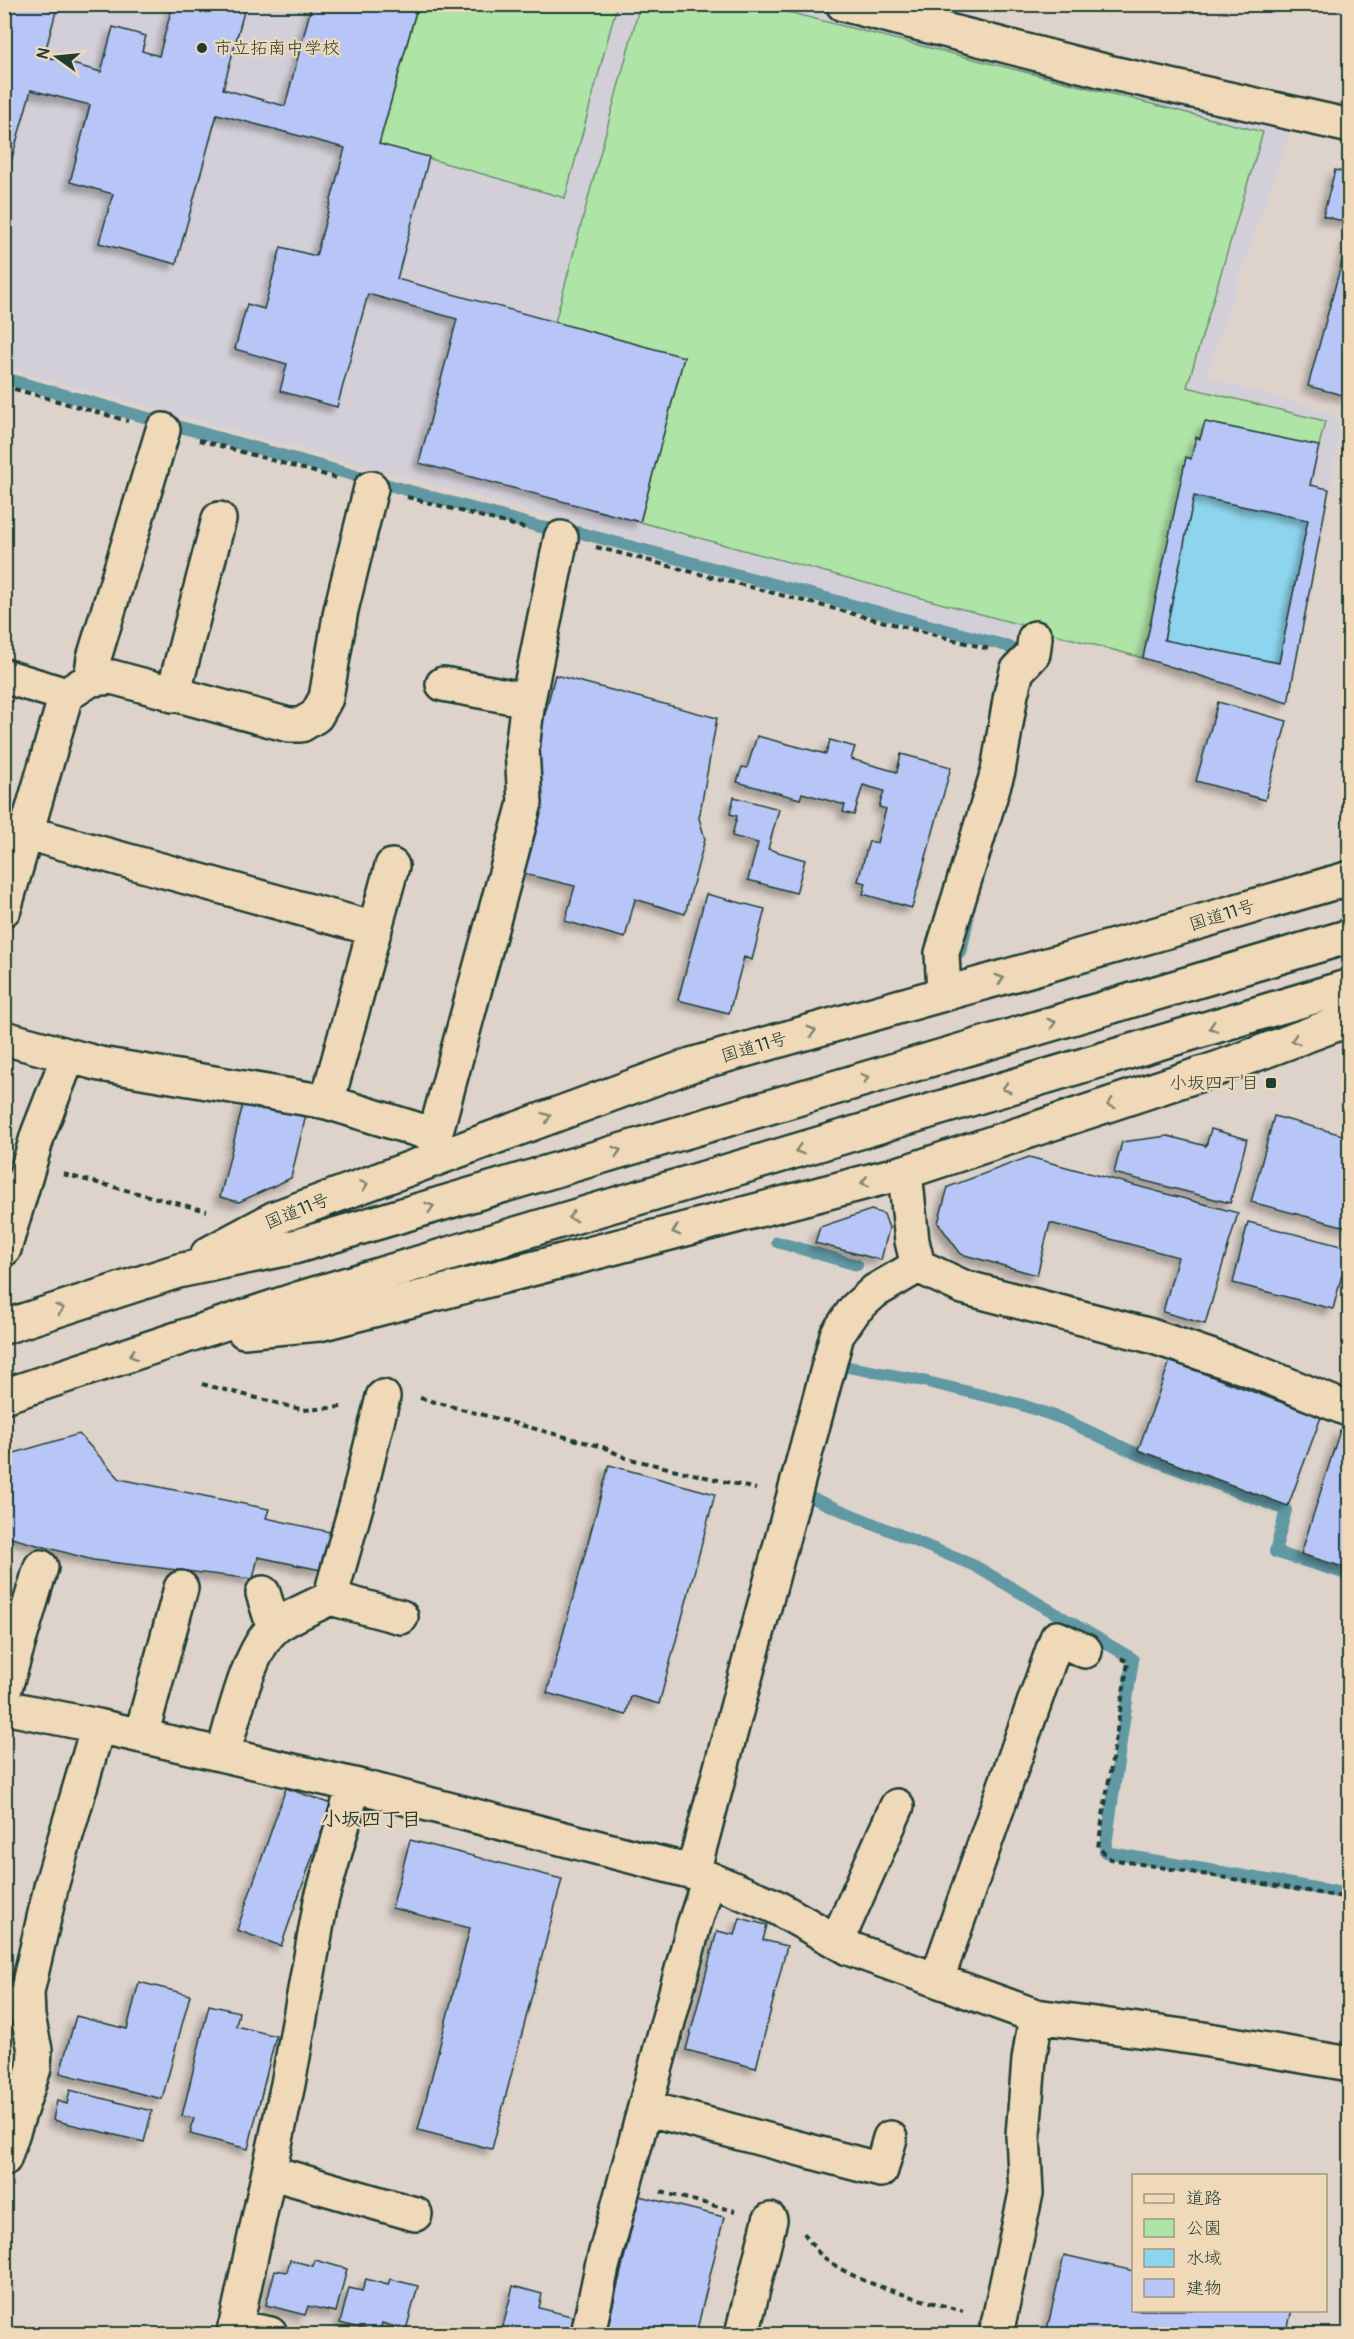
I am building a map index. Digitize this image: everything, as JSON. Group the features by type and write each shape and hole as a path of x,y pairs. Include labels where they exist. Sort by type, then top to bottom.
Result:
{"main road":[{"path":"843,4 1108,72 1350,126"},
{"path":"4,909 27,833 78,687 98,647 163,430"},
{"path":"4,676 78,687 112,677 289,725 302,725 316,716 326,698 341,610 370,488"},
{"path":"173,695 219,519"},
{"path":"4,1038 100,1064 327,1102 438,1145 525,803 522,748 528,700 561,538"},
{"path":"944,994 942,953 998,771 1017,671 1033,654 1035,638"},
{"path":"443,684 528,700"},
{"path":"27,833 375,929"},
{"path":"327,1102 392,866"},
{"name":"国道11号","path":"178,1270 275,1218 438,1145 691,1065 1350,878"},
{"name":"国道11号","path":"6,1320 178,1270 294,1247 1350,936"},
{"path":"4,1396 188,1337 300,1298 1350,986"},
{"path":"188,1337 319,1324 905,1172 1219,1068 1350,1019"},
{"path":"4,1249 38,1134 68,1057"},
{"path":"905,1172 912,1240 918,1266"},
{"path":"918,1266 963,1287 1151,1336 1219,1358 1350,1410"},
{"path":"588,2334 602,2267 645,2108 794,1497 837,1335 855,1309 875,1291 918,1266"},
{"path":"330,1598 358,1499 383,1397"},
{"path":"4,1691 41,1567"},
{"path":"141,1736 181,1588"},
{"path":"263,1593 274,1628"},
{"path":"223,1754 252,1663 262,1643 274,1628 330,1598 401,1617"},
{"path":"937,1979 1057,1638 1085,1651"},
{"path":"4,1707 98,1726 354,1785 701,1875 774,1906 848,1948 1036,2016 1348,2058"},
{"path":"4,2159 34,2068 35,2050 28,2017 27,1992 52,1883 98,1726"},
{"path":"270,2334 235,2331 288,2084 321,1901 354,1785"},
{"path":"837,1941 897,1806"},
{"path":"997,2327 1026,2193 1023,2135 1029,2060 1036,2016"},
{"path":"645,2108 881,2170 890,2138"},
{"path":"269,2172 415,2214"},
{"path":"742,2334 770,2220"}],"path":[{"path":"4,386 370,488 1009,654 1017,671"},
{"path":"29,1165 210,1211"},
{"path":"202,1384 304,1410 335,1409 393,1394 417,1398 603,1447 626,1458 721,1482 794,1497"},
{"path":"1085,1651 1095,1644 1128,1662 1098,1847 1110,1858 1350,1898"},
{"path":"625,2182 801,2230 819,2253 847,2272 904,2295 997,2327"}],"shaded area":[{"path":"4,5 803,5 1282,122 1288,137 1206,377 1332,413 1341,430 1288,703 1143,658 1030,628 1001,640 5,368"}],"green space":[{"path":"418,5 617,5 565,198 379,144"},
{"path":"640,5 760,5 1263,132 1187,387 1325,421 1319,446 1205,422 1200,439 1196,438 1191,459 1186,458 1143,658 640,522 684,357 555,322"}],"water":[{"path":"1194,496 1308,520 1279,663 1164,640"}],"building":[{"path":"4,4 58,4 44,56 101,72 113,27 146,36 142,51 159,56 173,4 246,4 223,89 285,106 312,4 418,4 379,144 429,157 397,279 684,357 640,522 419,463 457,319 368,294 337,407 280,391 287,364 235,349 247,304 264,309 281,247 316,256 345,148 217,114 176,264 99,243 113,194 70,182 90,105 31,90 4,186"},
{"path":"1335,170 1350,174 1350,223 1323,216"},
{"path":"1350,232 1350,397 1308,386"},
{"path":"1205,422 1319,446 1310,485 1329,489 1288,703 1143,658 1186,457 1191,459 1196,437 1200,439","holes":["1194,496 1308,520 1279,663 1164,640"]},
{"path":"555,675 717,718 699,818 705,839 685,914 635,899 625,938 565,921 575,886 524,874 542,801 536,750"},
{"path":"1218,702 1287,721 1265,800 1196,781"},
{"path":"757,736 826,754 830,740 855,747 851,759 897,772 901,754 951,767 912,908 863,894 866,883 858,881 869,841 877,843 886,809 879,807 884,791 863,785 854,815 843,812 845,805 802,793 800,799 737,782 742,767 747,768"},
{"path":"734,797 779,809 768,849 805,860 796,893 748,880 758,843 732,836 737,816 730,814"},
{"path":"706,894 765,909 752,960 744,957 729,1013 678,1000"},
{"path":"244,1100 306,1115 291,1178 239,1202 220,1197"},
{"path":"1274,1116 1350,1137 1350,1228 1251,1202"},
{"path":"1211,1129 1247,1139 1230,1203 1114,1173 1122,1142 1168,1136 1206,1146"},
{"path":"1029,1157 1238,1213 1205,1324 1163,1312 1178,1257 1050,1223 1037,1275 961,1254 938,1223 948,1187"},
{"path":"871,1210 884,1214 889,1228 881,1260 815,1243 820,1227"},
{"path":"1248,1222 1349,1248 1333,1309 1233,1283"},
{"path":"1170,1361 1321,1417 1288,1506 1138,1450"},
{"path":"1340,1430 1350,1433 1350,1569 1301,1554"},
{"path":"79,1434 120,1479 269,1509 266,1518 330,1532 321,1570 258,1557 253,1579 93,1560 4,1536 4,1456"},
{"path":"609,1465 715,1494 659,1704 631,1696 626,1715 547,1693"},
{"path":"286,1788 331,1804 281,1946 237,1930"},
{"path":"410,1840 562,1879 492,2149 418,2130 470,1928 392,1908"},
{"path":"740,1918 767,1925 763,1940 787,1946 756,2068 686,2050 717,1931 735,1935"},
{"path":"139,1982 190,1995 162,2099 60,2073 76,2016 127,2029"},
{"path":"209,2005 239,2012 236,2026 276,2036 248,2149 190,2134 194,2118 182,2116"},
{"path":"70,2090 152,2111 144,2142 53,2120 57,2101 67,2104"},
{"path":"639,2196 724,2217 696,2334 624,2334 607,2330"},
{"path":"1064,2255 1132,2271 1132,2312 1292,2312 1286,2334 1067,2334 1047,2330"},
{"path":"290,2260 313,2266 315,2260 347,2269 336,2312 308,2306 305,2315 266,2305 275,2270 287,2272"},
{"path":"366,2279 388,2285 390,2279 418,2286 406,2330 382,2323 379,2333 340,2323 349,2288 362,2291"},
{"path":"513,2286 542,2294 539,2308 579,2318 575,2334 501,2334"}],"waterway":[{"path":"4,378 540,527 577,532 1007,646 1014,651"},
{"path":"961,953 968,919"},
{"path":"777,1242 857,1265"},
{"path":"839,1378 843,1366 919,1380 1019,1404 1063,1419 1137,1454 1286,1510 1275,1552 1350,1575"},
{"path":"810,1484 807,1496 975,1566 1133,1659 1105,1852 1350,1894"}],"place":[{"name":"市立拓南中学校","path":"202,48"},
{"name":"小坂四丁目","path":"1271,1083"}],"district":[{"name":"小坂四丁目","path":"371,1819"}]}
